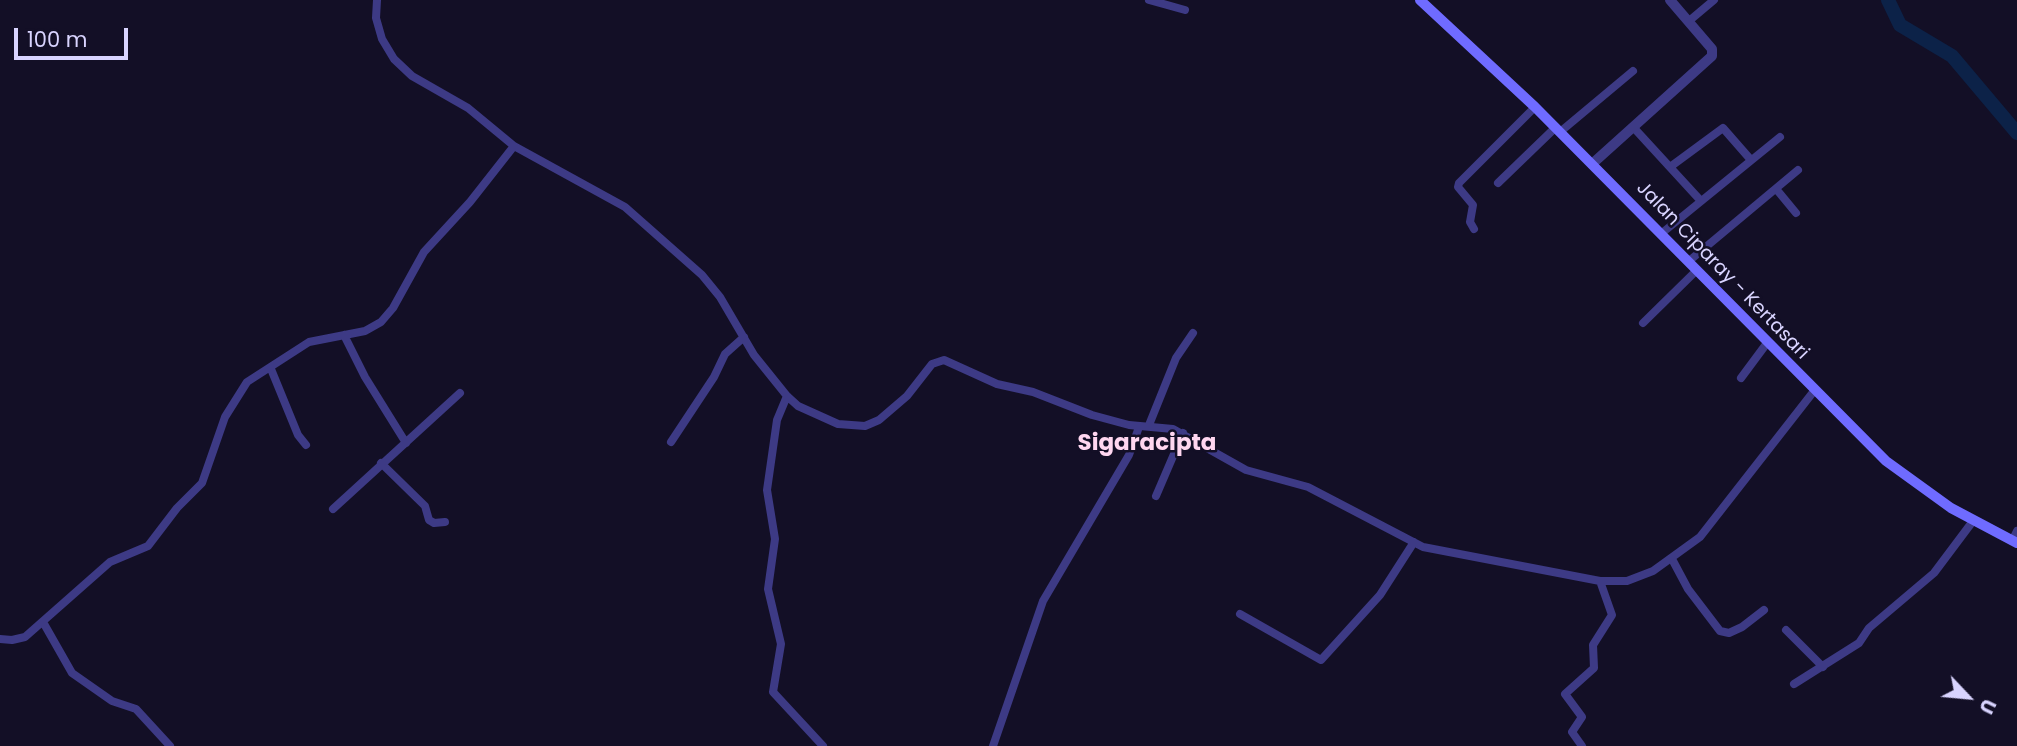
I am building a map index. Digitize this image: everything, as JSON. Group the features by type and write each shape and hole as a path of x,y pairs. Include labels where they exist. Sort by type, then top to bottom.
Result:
{"main road":[{"name":"Jalan Ciparay - Kertasari","path":"1420,0 1558,129 1886,461 1973,521 2015,538"}],"street":[{"path":"377,0 379,29 394,59 412,76 468,108 514,146 625,207 702,275 720,297 754,355 787,396 798,406 838,424 865,426 892,412 932,364 944,360 997,384 1032,392 1092,415 1139,426 1162,426 1183,433 1246,470 1308,486 1433,550 1600,581 1640,578 1672,559 1700,537 1814,391"},
{"path":"1149,0 1185,10"},
{"path":"1592,164 1711,60 1712,49 1670,0"},
{"path":"1689,21 1714,0"},
{"path":"1498,183 1558,129 1633,71"},
{"path":"1474,229 1471,222 1473,205 1458,187 1459,183 1535,107"},
{"path":"1634,128 1701,201"},
{"path":"1670,167 1723,128 1751,160"},
{"path":"1662,233 1780,137"},
{"path":"0,639 12,640 25,636 110,562 148,546 177,508 202,483 217,436 234,401 247,382 309,342 365,331 381,323 393,308 424,252 470,202 514,146"},
{"path":"1643,323 1693,266 1798,170"},
{"path":"1777,190 1796,213"},
{"path":"1149,425 1176,358 1193,333"},
{"path":"344,335 365,377 407,443"},
{"path":"671,442 717,372 724,354 744,337"},
{"path":"1741,377 1768,343"},
{"path":"271,369 298,435 306,445"},
{"path":"333,509 460,393"},
{"path":"787,396 777,420 767,490 775,540 768,589 781,644 773,692 823,746"},
{"path":"993,746 1043,601 1129,455 1139,426"},
{"path":"1156,496 1183,433"},
{"path":"381,463 425,506 429,520 434,523 445,522"},
{"path":"1794,684 1858,643 1869,628 1934,573 1973,521"},
{"path":"1240,614 1321,660 1373,604 1414,542"},
{"path":"1672,559 1688,589 1720,631 1729,633 1742,627 1764,610"},
{"path":"1582,746 1572,732 1582,717 1565,694 1571,685 1593,670 1594,645 1612,615 1600,581"},
{"path":"43,622 72,673 112,701 136,709 170,746"},
{"path":"1786,630 1823,667"}],"waterway":[{"path":"1888,0 1900,25 1952,56 2017,133"}],"district":[{"name":"Sigaracipta","path":"1147,444"}]}
